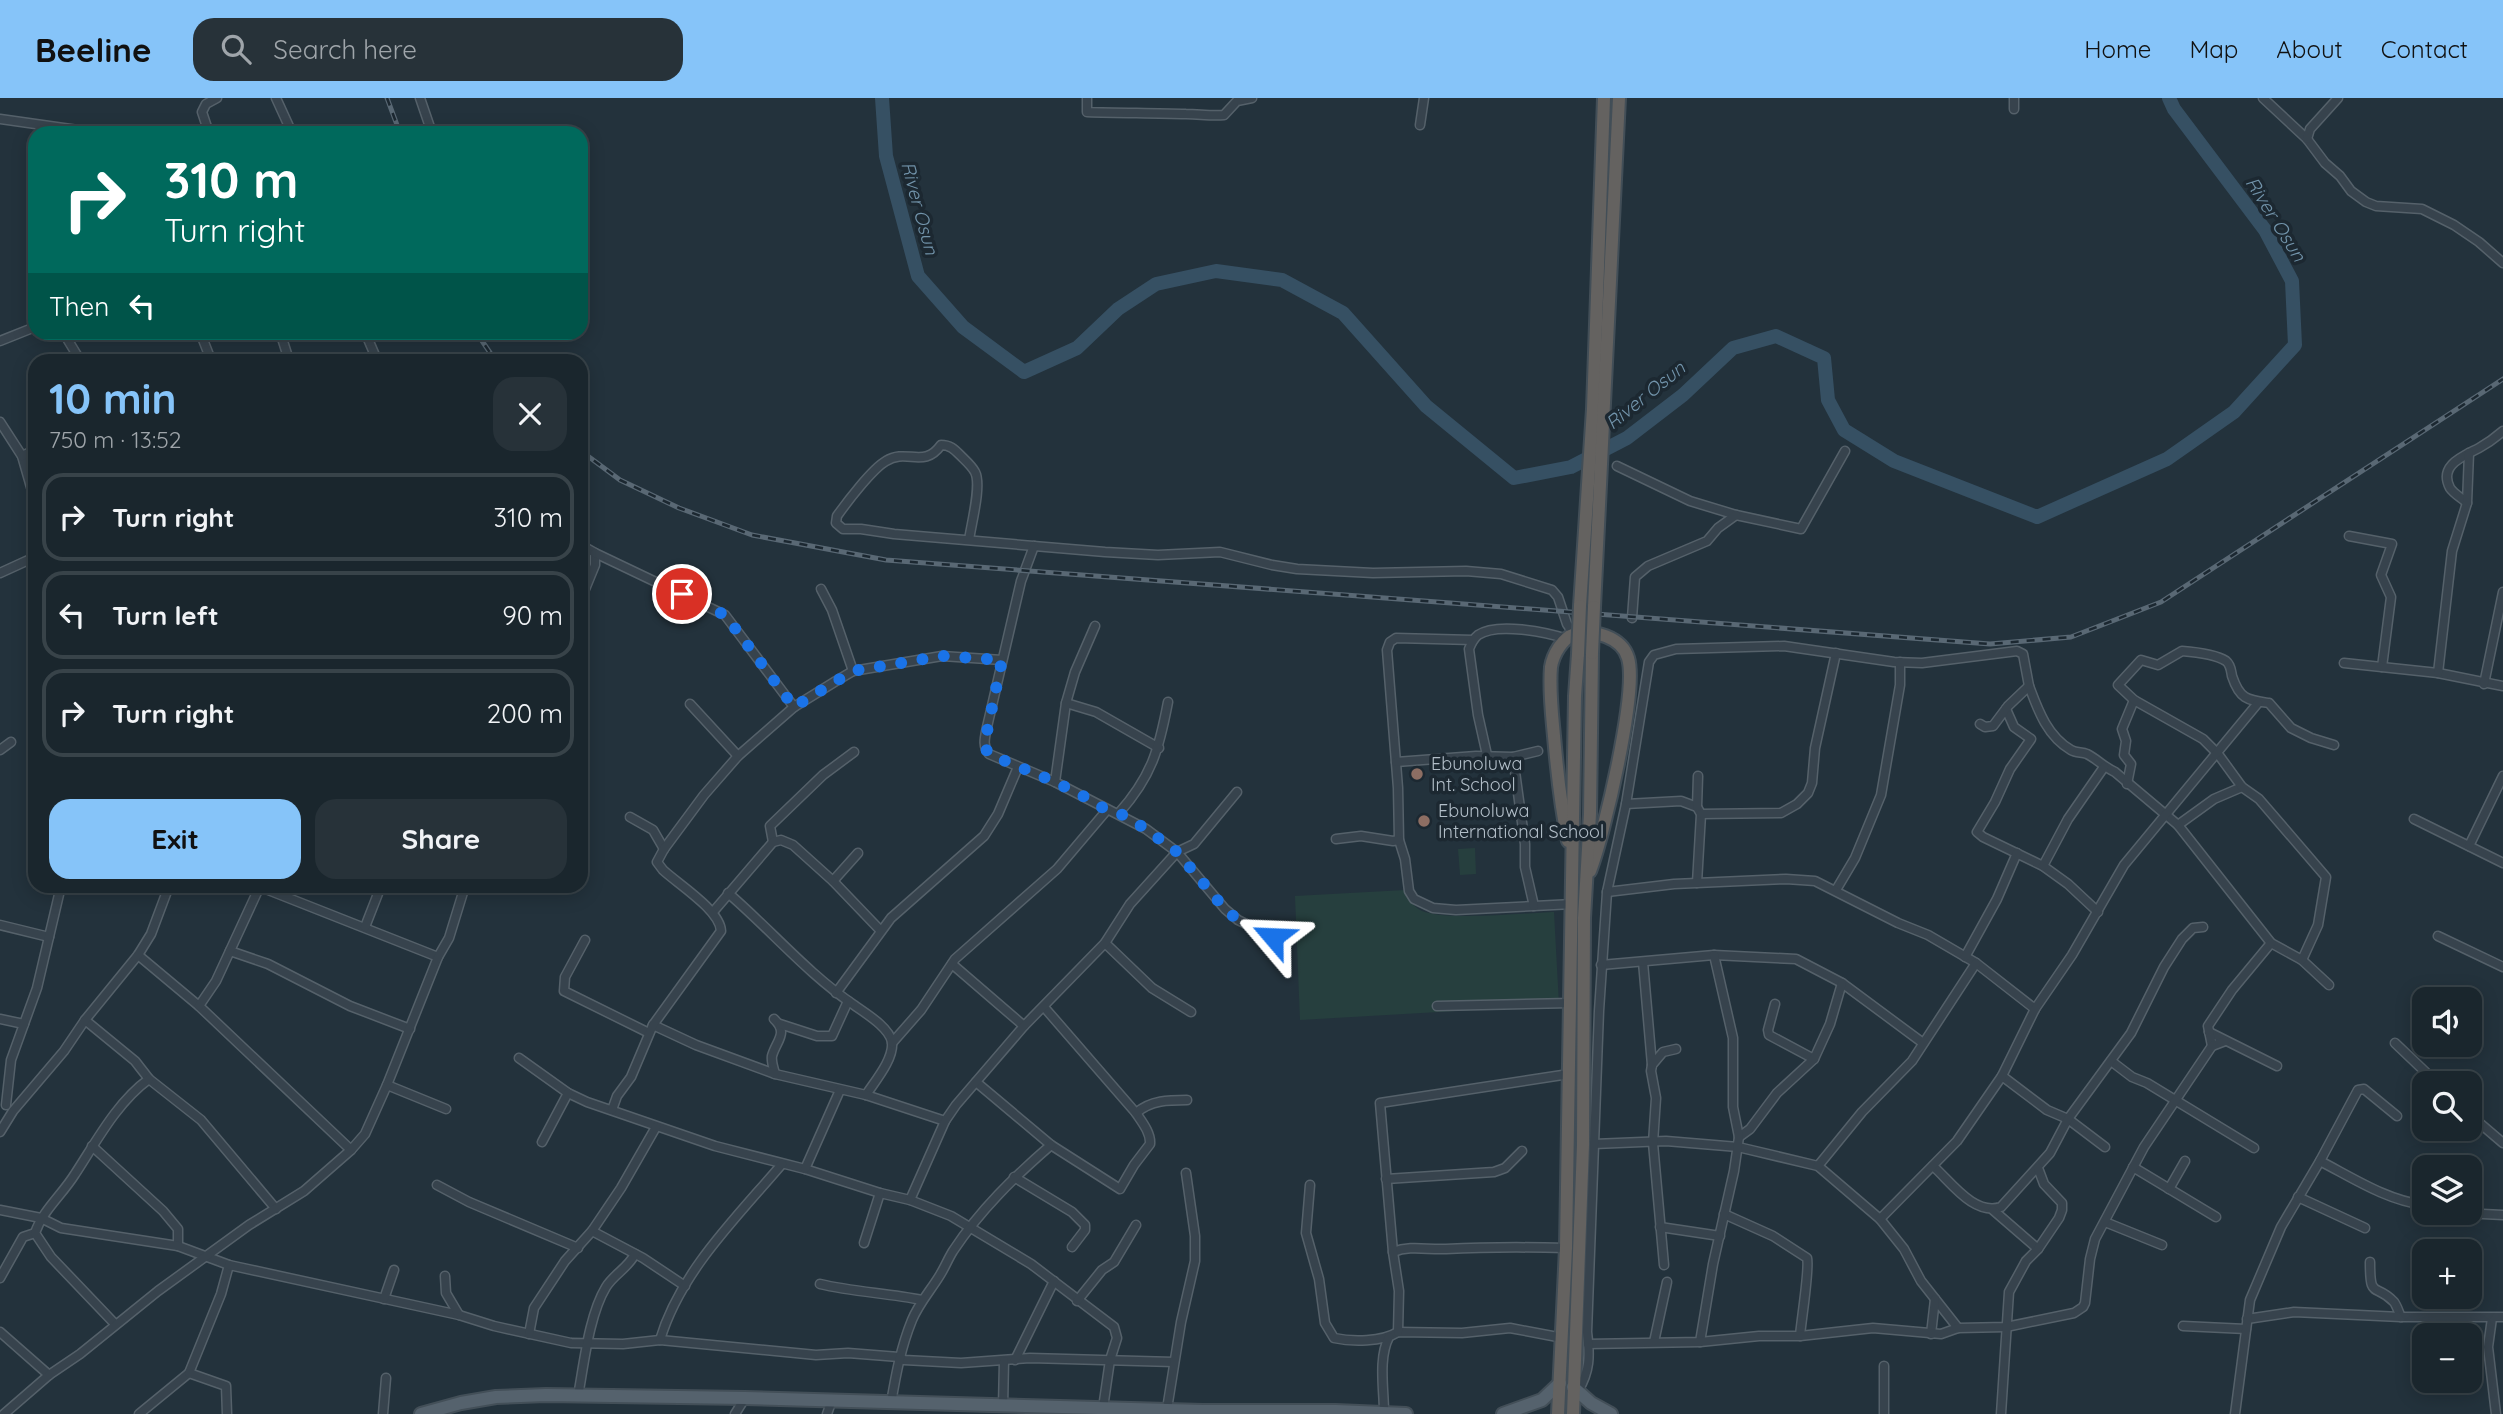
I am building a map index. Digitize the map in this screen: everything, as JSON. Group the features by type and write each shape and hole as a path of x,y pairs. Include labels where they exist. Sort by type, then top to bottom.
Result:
{"highway":[{"path":"1558,1414 1571,1387 1583,1145 1583,971 1590,814 1594,500 1604,98"},
{"path":"1598,407 1619,98"},
{"path":"1573,1414 1563,1338 1573,904 1574,696 1580,606 1594,500"},
{"path":"1573,865 1564,826 1551,701 1551,665 1559,645 1571,637 1604,634 1628,656 1630,681 1599,846 1586,881"}],"main road":[{"path":"1503,1414 1571,1387 1611,1414"},
{"path":"421,1414 450,1405 496,1397 578,1396 832,1400 986,1410 1003,1407 1103,1408 1139,1412 1167,1409 1406,1414"}],"street":[{"path":"207,126 202,111 206,104 218,98"},
{"path":"276,98 289,126"},
{"path":"419,98 429,126"},
{"path":"1087,98 1087,112 1204,116 1224,115 1237,101 1252,98"},
{"path":"1420,125 1424,98"},
{"path":"2014,98 2014,109"},
{"path":"2263,98 2307,139 2351,191 2366,202 2375,206 2422,209 2454,225 2503,263"},
{"path":"2307,139 2310,129 2338,98"},
{"path":"0,119 29,126"},
{"path":"0,341 28,330"},
{"path":"1,426 22,456 28,477"},
{"path":"2467,503 2450,487 2447,472 2459,458 2503,432"},
{"path":"969,540 975,499 975,472 946,444 941,445 928,458 903,456 883,462 837,516 836,523 843,529 861,529 894,534 969,540 1034,545 1158,555 1220,552 1297,569 1373,573 1466,571 1501,574 1552,590 1558,597 1571,637 1526,630 1492,631 1480,633 1469,649 1478,715 1487,755"},
{"path":"1617,466 1690,501 1736,515 1801,529 1845,450"},
{"path":"22,456 28,453"},
{"path":"2438,673 2452,551 2467,503 2469,453"},
{"path":"1632,618 1635,577 1648,566 1707,541 1718,528 1736,515"},
{"path":"2349,536 2392,544 2381,575 2391,597 2382,667"},
{"path":"1034,545 1021,581 984,746 989,754 1055,782 1146,829 1177,852 1225,909 1238,920 1273,937"},
{"path":"588,550 725,615 794,707"},
{"path":"588,582 595,565 595,554"},
{"path":"0,573 28,560"},
{"path":"821,589 832,610 853,671"},
{"path":"2484,684 2503,592"},
{"path":"1055,782 1066,704 1075,672 1095,626"},
{"path":"1473,640 1396,638 1390,642 1387,650 1400,811 1399,839 1405,859 1409,891 1414,900 1422,905 1456,910 1573,904"},
{"path":"1571,1387 1587,1376 1601,965 1607,892 1626,804 1649,662 1654,655 1676,649 1784,646 1922,663 2017,651 2023,653 2029,686 2046,725 2055,736 2070,749 2090,756 2115,772 2167,814 2270,943 2302,960 2329,985"},
{"path":"2302,960 2318,925 2326,877 2259,799 2242,787 2218,754 2203,739 2134,700 2118,685 2141,660 2158,665 2182,651 2224,660 2230,666 2237,688 2243,696 2258,703 2273,705 2291,728 2334,745"},
{"path":"1626,804 1681,801 1699,810 1780,813 1788,810 1808,793 1836,653"},
{"path":"612,1111 617,1096 631,1077 651,1029 719,936 721,926 713,912 657,862 704,795 738,756 794,707 853,671 942,656 1002,660"},
{"path":"1836,890 1855,858 1881,795 1900,685 1900,662"},
{"path":"2344,663 2438,673 2503,686"},
{"path":"1630,681 1641,712"},
{"path":"1980,724 1985,727 1993,726 2029,686"},
{"path":"2127,784 2131,764 2124,755 2126,741 2122,729 2134,700"},
{"path":"1119,813 1145,780 1159,748 1168,702"},
{"path":"1880,1219 1957,1141 2002,1076 2035,1009 2098,912 2124,865 2258,703"},
{"path":"690,704 738,756"},
{"path":"1066,704 1096,712 1159,748"},
{"path":"2006,709 2014,727 2031,739 2010,769 1977,832 2043,866 2068,884 2098,912"},
{"path":"0,750 11,742"},
{"path":"1396,762 1487,755 1513,757 1538,751"},
{"path":"772,842 770,826 822,775 854,752"},
{"path":"1513,757 1525,844 1525,867 1534,906"},
{"path":"2115,772 2131,764"},
{"path":"836,993 880,930 911,899 984,836 998,814 1018,767"},
{"path":"2043,866 2068,819 2104,767"},
{"path":"1697,883 1698,776"},
{"path":"2469,846 2503,776"},
{"path":"2178,825 2214,799 2242,787"},
{"path":"910,1200 944,1121 1024,1026 1105,943 1130,904 1177,852 1194,844 1237,792"},
{"path":"866,1095 887,1061 892,1043 921,1010 951,964 968,945 1056,869 1107,810"},
{"path":"630,817 653,830 664,849"},
{"path":"2414,820 2503,863"},
{"path":"1336,839 1361,836 1393,841 1399,839"},
{"path":"713,912 772,842 781,840 793,845 833,881 880,930"},
{"path":"833,881 858,853"},
{"path":"1965,957 1997,899 2017,853"},
{"path":"1607,892 1697,883 1800,878 1815,881 1898,923 1928,935 1976,963 2035,1009"},
{"path":"0,1132 6,1107 11,1060 37,988 59,893"},
{"path":"6,1107 64,1051 85,1020 138,955 151,934 166,893"},
{"path":"199,1006 216,981 256,893"},
{"path":"277,893 438,957"},
{"path":"365,927 378,893"},
{"path":"4,1414 115,1324 204,1257 304,1191 351,1150 365,1134 387,1085 438,957 449,937 463,893"},
{"path":"728,894 836,993 889,1034 892,1043"},
{"path":"0,925 49,937"},
{"path":"1933,1166 1980,1208 1993,1210 2001,1207 2050,1153 2068,1119 2131,1033 2172,952 2188,932 2198,926 2203,927"},
{"path":"2438,936 2503,967"},
{"path":"585,940 565,977 564,991 651,1029 775,1074 866,1095 944,1121"},
{"path":"1105,943 1152,988 1191,1012"},
{"path":"2212,1046 2208,1026 2232,990 2270,943"},
{"path":"230,951 268,964 350,1006 410,1029"},
{"path":"138,955 199,1006 351,1150"},
{"path":"1601,965 1714,955 1796,959 1842,983 1923,1043"},
{"path":"1700,1342 1738,1142 1733,1107 1734,1038 1714,955"},
{"path":"1643,962 1653,1065"},
{"path":"1818,1166 1862,1112 1912,1061 1976,963"},
{"path":"951,964 1024,1026"},
{"path":"1738,1142 1777,1093 1814,1059 1830,1024 1842,983"},
{"path":"775,1074 772,1056 781,1039 777,1022 817,1036 832,1036 848,1001"},
{"path":"1437,1006 1571,1003"},
{"path":"1775,1004 1769,1035 1814,1059"},
{"path":"976,1082 1051,1145 1120,1189 1151,1141 1136,1113 1044,1007"},
{"path":"0,1019 24,1024"},
{"path":"85,1020 135,1061 149,1079 201,1120 276,1209"},
{"path":"2209,1032 2277,1066"},
{"path":"1588,1344 1700,1342 1759,1336 1800,1336 1872,1328 1931,1334 1952,1332 1958,1328 2006,1327 2074,1313 2083,1307 2092,1249 2133,1167 2212,1046 2225,1041"},
{"path":"2395,1043 2424,1071"},
{"path":"1664,1265 1653,1143 1656,1098 1651,1071 1663,1052 1676,1049"},
{"path":"519,1058 568,1093 612,1111 715,1146 910,1200 971,1227 1031,1264 1114,1327 1117,1338 1110,1360 1103,1408"},
{"path":"2111,1061 2132,1077 2147,1083 2254,1148"},
{"path":"1398,1332 1400,1304 1378,1106 1382,1101 1569,1074"},
{"path":"2002,1076 2047,1110 2068,1119 2105,1147"},
{"path":"0,1278 23,1237 35,1233 41,1218 75,1175 92,1146 137,1088 149,1079"},
{"path":"387,1085 446,1109"},
{"path":"2235,1414 2250,1300 2281,1227 2357,1090 2364,1089 2397,1116"},
{"path":"805,1169 840,1090"},
{"path":"542,1142 568,1093"},
{"path":"1136,1113 1142,1107 1156,1102 1187,1100"},
{"path":"2482,1125 2503,1143"},
{"path":"529,1334 534,1308 565,1261 592,1231 621,1188 656,1127"},
{"path":"1594,1144 1738,1142 1818,1166 1880,1219 1958,1328"},
{"path":"891,1403 899,1357 912,1318 922,1300 971,1227 1014,1177 1051,1145"},
{"path":"92,1146 163,1211 178,1229 178,1246"},
{"path":"1386,1179 1430,1174 1494,1172 1506,1168 1522,1151"},
{"path":"2169,1189 2185,1161"},
{"path":"2320,1161 2390,1198 2412,1203"},
{"path":"660,1340 672,1308 685,1286 717,1241 782,1164"},
{"path":"2133,1167 2216,1217"},
{"path":"2001,1414 2009,1292 2026,1261 2038,1249 2062,1210 2062,1203 2044,1184 2038,1168"},
{"path":"1167,1409 1195,1261 1195,1236 1186,1173"},
{"path":"1014,1177 1072,1212 1085,1225 1085,1230 1072,1247"},
{"path":"437,1185 469,1202 578,1248"},
{"path":"1310,1185 1306,1233 1319,1279 1325,1323 1334,1338 1384,1340 1398,1332 1462,1333 1510,1328 1563,1338"},
{"path":"864,1243 880,1193"},
{"path":"2298,1197 2365,1228"},
{"path":"0,1210 41,1218 61,1227 86,1233 153,1240 178,1246 229,1265 459,1315 529,1334 587,1344 660,1340 816,1355 848,1353 961,1363 1015,1360 1174,1362"},
{"path":"1993,1210 2038,1249"},
{"path":"1724,1214 1773,1236 1807,1258 1809,1267 1803,1294 1800,1336"},
{"path":"2482,1214 2503,1215"},
{"path":"2105,1222 2162,1245"},
{"path":"1077,1301 1102,1270 1114,1262 1136,1225"},
{"path":"1660,1227 1720,1237"},
{"path":"592,1231 685,1286"},
{"path":"35,1233 51,1257 115,1324"},
{"path":"1393,1252 1418,1247 1566,1248"},
{"path":"578,1396 587,1344 605,1289 635,1254"},
{"path":"2370,1262 2370,1282 2374,1290 2395,1303 2401,1317"},
{"path":"141,1414 189,1373 221,1294 229,1265"},
{"path":"384,1299 394,1270"},
{"path":"445,1276 446,1293 459,1315"},
{"path":"1015,1360 1054,1281"},
{"path":"1654,1342 1667,1282"},
{"path":"820,1283 842,1289 922,1300"},
{"path":"1931,1334 1935,1298"},
{"path":"2247,1319 2294,1312 2401,1317 2503,1317"},
{"path":"2492,1318 2488,1347 2496,1414"},
{"path":"2183,1326 2246,1329"},
{"path":"0,1332 49,1375"},
{"path":"1384,1340 1384,1412"},
{"path":"1003,1407 1004,1361"},
{"path":"1884,1366 1884,1414"},
{"path":"189,1373 226,1386 228,1414"},
{"path":"383,1414 386,1378"},
{"path":"735,1414 745,1398"},
{"path":"827,1414 832,1400"}],"green space":[{"path":"1475,848 1476,874 1460,875 1458,849"},
{"path":"1405,890 1416,907 1434,914 1467,916 1554,912 1559,1005 1300,1020 1295,896"}],"waterway":[{"name":"River Osun","path":"882,98 886,156 918,276 963,327 1024,372 1077,348 1118,309 1156,284 1216,271 1282,280 1343,313 1426,406 1514,478 1571,467 1627,438 1683,395 1733,348 1776,336 1824,358 1828,400 1844,430 1894,461 2037,517 2167,459 2234,412 2295,345 2292,281 2265,230 2174,109 2169,98"}],"railway":[{"path":"387,98 397,126"},
{"path":"481,340 491,354"},
{"path":"588,456 620,480 679,508 752,535 886,560 1990,644 2071,637 2161,602 2503,379"}],"place":[{"name":"Ebunoluwa Int. School","path":"1417,774"},
{"name":"Ebunoluwa International School","path":"1424,821"}],"route":[{"path":"682,594 725,615 794,707 853,671 942,656 1002,660 987,727 985,750 1055,782 1105,809 1119,813 1146,829 1177,852 1225,909 1255,930 1273,937"}]}
